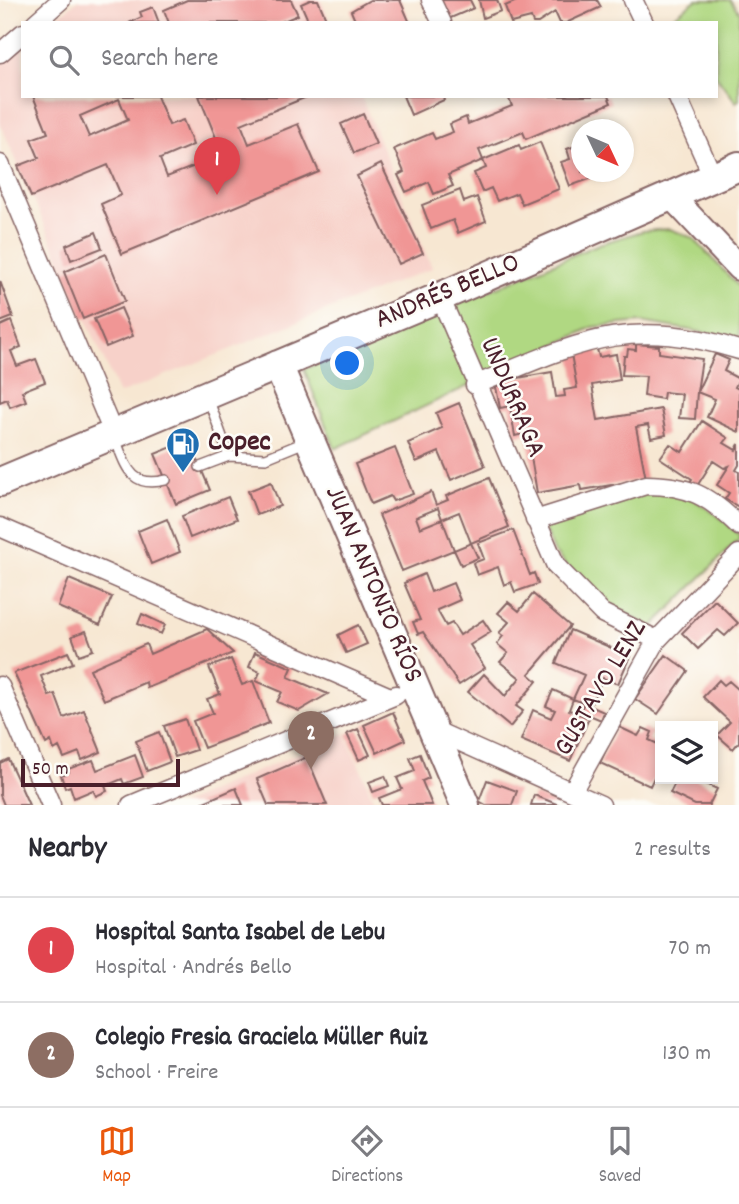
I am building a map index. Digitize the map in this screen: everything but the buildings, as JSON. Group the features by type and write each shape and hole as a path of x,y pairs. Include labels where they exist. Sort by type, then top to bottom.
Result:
{"main road":[{"name":"ANDRÉS BELLO","path":"0,482 440,297 726,171"},
{"path":"671,195 739,268"},
{"name":"JUAN ANTONIO RÍOS","path":"278,365 310,440 403,692 434,730 466,805"}],"street":[{"path":"37,21 61,0"},
{"path":"431,0 441,21"},
{"path":"633,0 642,21"},
{"path":"0,53 21,35"},
{"path":"678,98 726,171"},
{"path":"0,164 114,435"},
{"name":"UNDURRAGA","path":"440,297 475,385 556,566 601,613 657,640"},
{"path":"475,385 578,343 620,334 659,333 688,336 739,350"},
{"path":"535,520 646,485 662,485 690,489 703,496 739,526"},
{"path":"0,527 403,692"},
{"name":"GUSTAVO LENZ","path":"572,792 657,640 739,554"},
{"path":"0,686 51,805"},
{"path":"131,805 403,692"},
{"path":"434,730 601,805"}],"lane":[{"path":"207,396 229,456"},
{"path":"114,435 131,473 139,481 148,485 166,480"},
{"path":"200,467 229,456 266,458 310,440"}],"shaded area":[{"path":"78,0 321,0 329,21 52,21"},
{"path":"21,47 21,98 362,98 432,268 119,394 0,123 0,64"},
{"path":"345,733 376,805 180,805"}],"green space":[{"path":"696,0 730,0 739,12 739,100 736,102 718,79 718,21 674,21 672,18"},
{"path":"670,229 693,238 739,287 739,341 731,337 641,322 593,327 335,449 304,369 599,244 643,231"},
{"path":"647,491 686,494 722,519 739,535 739,539 652,627 598,601 553,551 543,525"}],"place":[{"name":"Hospital Santa Isabel de Lebu","path":"217,195"},
{"name":"Copec","path":"183,474"},
{"name":"Colegio Fresia Graciela Müller Ruiz","path":"311,769"}]}
